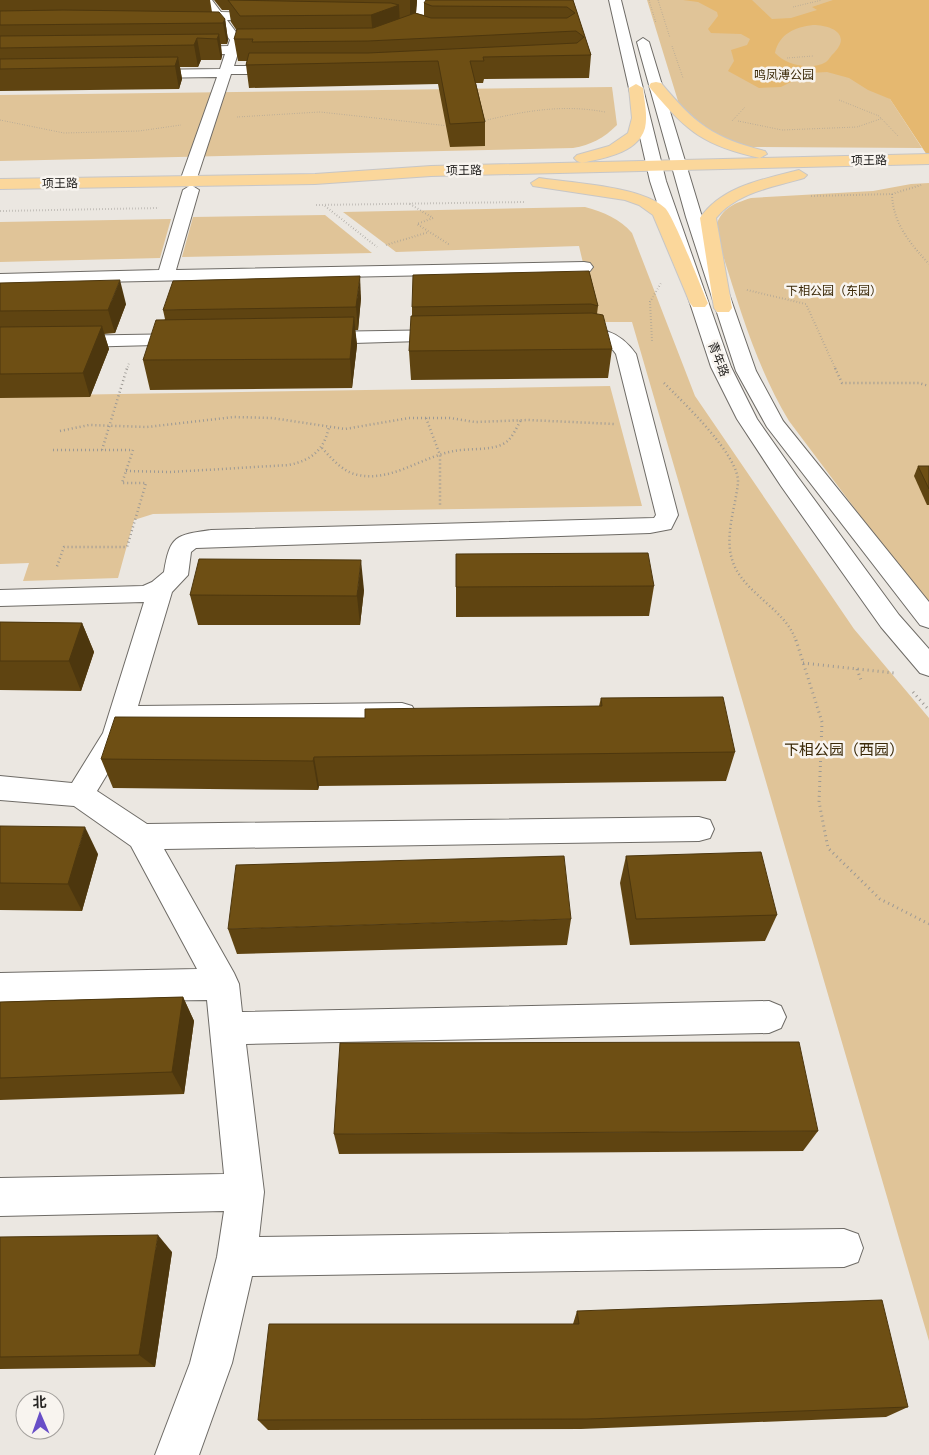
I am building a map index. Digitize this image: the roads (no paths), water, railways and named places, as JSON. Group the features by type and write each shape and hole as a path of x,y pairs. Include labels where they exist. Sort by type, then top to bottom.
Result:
{"main road":[{"path":"656,86 682,119 697,132 740,150 797,168"},
{"path":"535,176 620,146 638,128 636,88"},
{"path":"724,308 708,218 715,207 797,168"},
{"name":"项王路","path":"0,195 190,186 797,168 923,169"},
{"path":"535,176 628,196 645,202 660,212 699,303"},
{"name":"项王路","path":"0,184 190,186"}],"street":[{"path":"166,276 208,121 225,72 237,47 236,40 206,0"},
{"name":"青年路","path":"616,0 656,173 721,368 747,419 890,621 929,666"},
{"name":"青年路","path":"629,0 724,308 746,371 774,423 929,619"},
{"path":"394,43 414,28 427,6"},
{"path":"206,26 222,21 276,17"},
{"path":"400,22 431,33"},
{"path":"174,51 237,47"},
{"path":"127,75 302,69"},
{"path":"0,279 584,267"},
{"path":"0,598 145,594 161,588 176,575 180,549 189,541 211,538 650,526 663,524 667,515 640,400 626,354 620,343 609,337 589,334 549,335"},
{"path":"304,338 471,336"},
{"path":"0,343 205,340"},
{"path":"80,795 116,735 161,588"},
{"path":"121,718 431,712"},
{"path":"0,788 80,795 142,837 222,984 245,1192 237,1257 211,1363 177,1455"},
{"path":"142,837 699,829"},
{"path":"0,988 222,984"},
{"path":"228,1028 769,1017"},
{"path":"0,1197 245,1192"},
{"path":"237,1257 844,1248"}],"park label":[{"name":"鸣凤溥公园","path":"784,74"},
{"name":"下相公园（东园）","path":"834,290"},
{"name":"下相公园（西园）","path":"844,749"}]}
